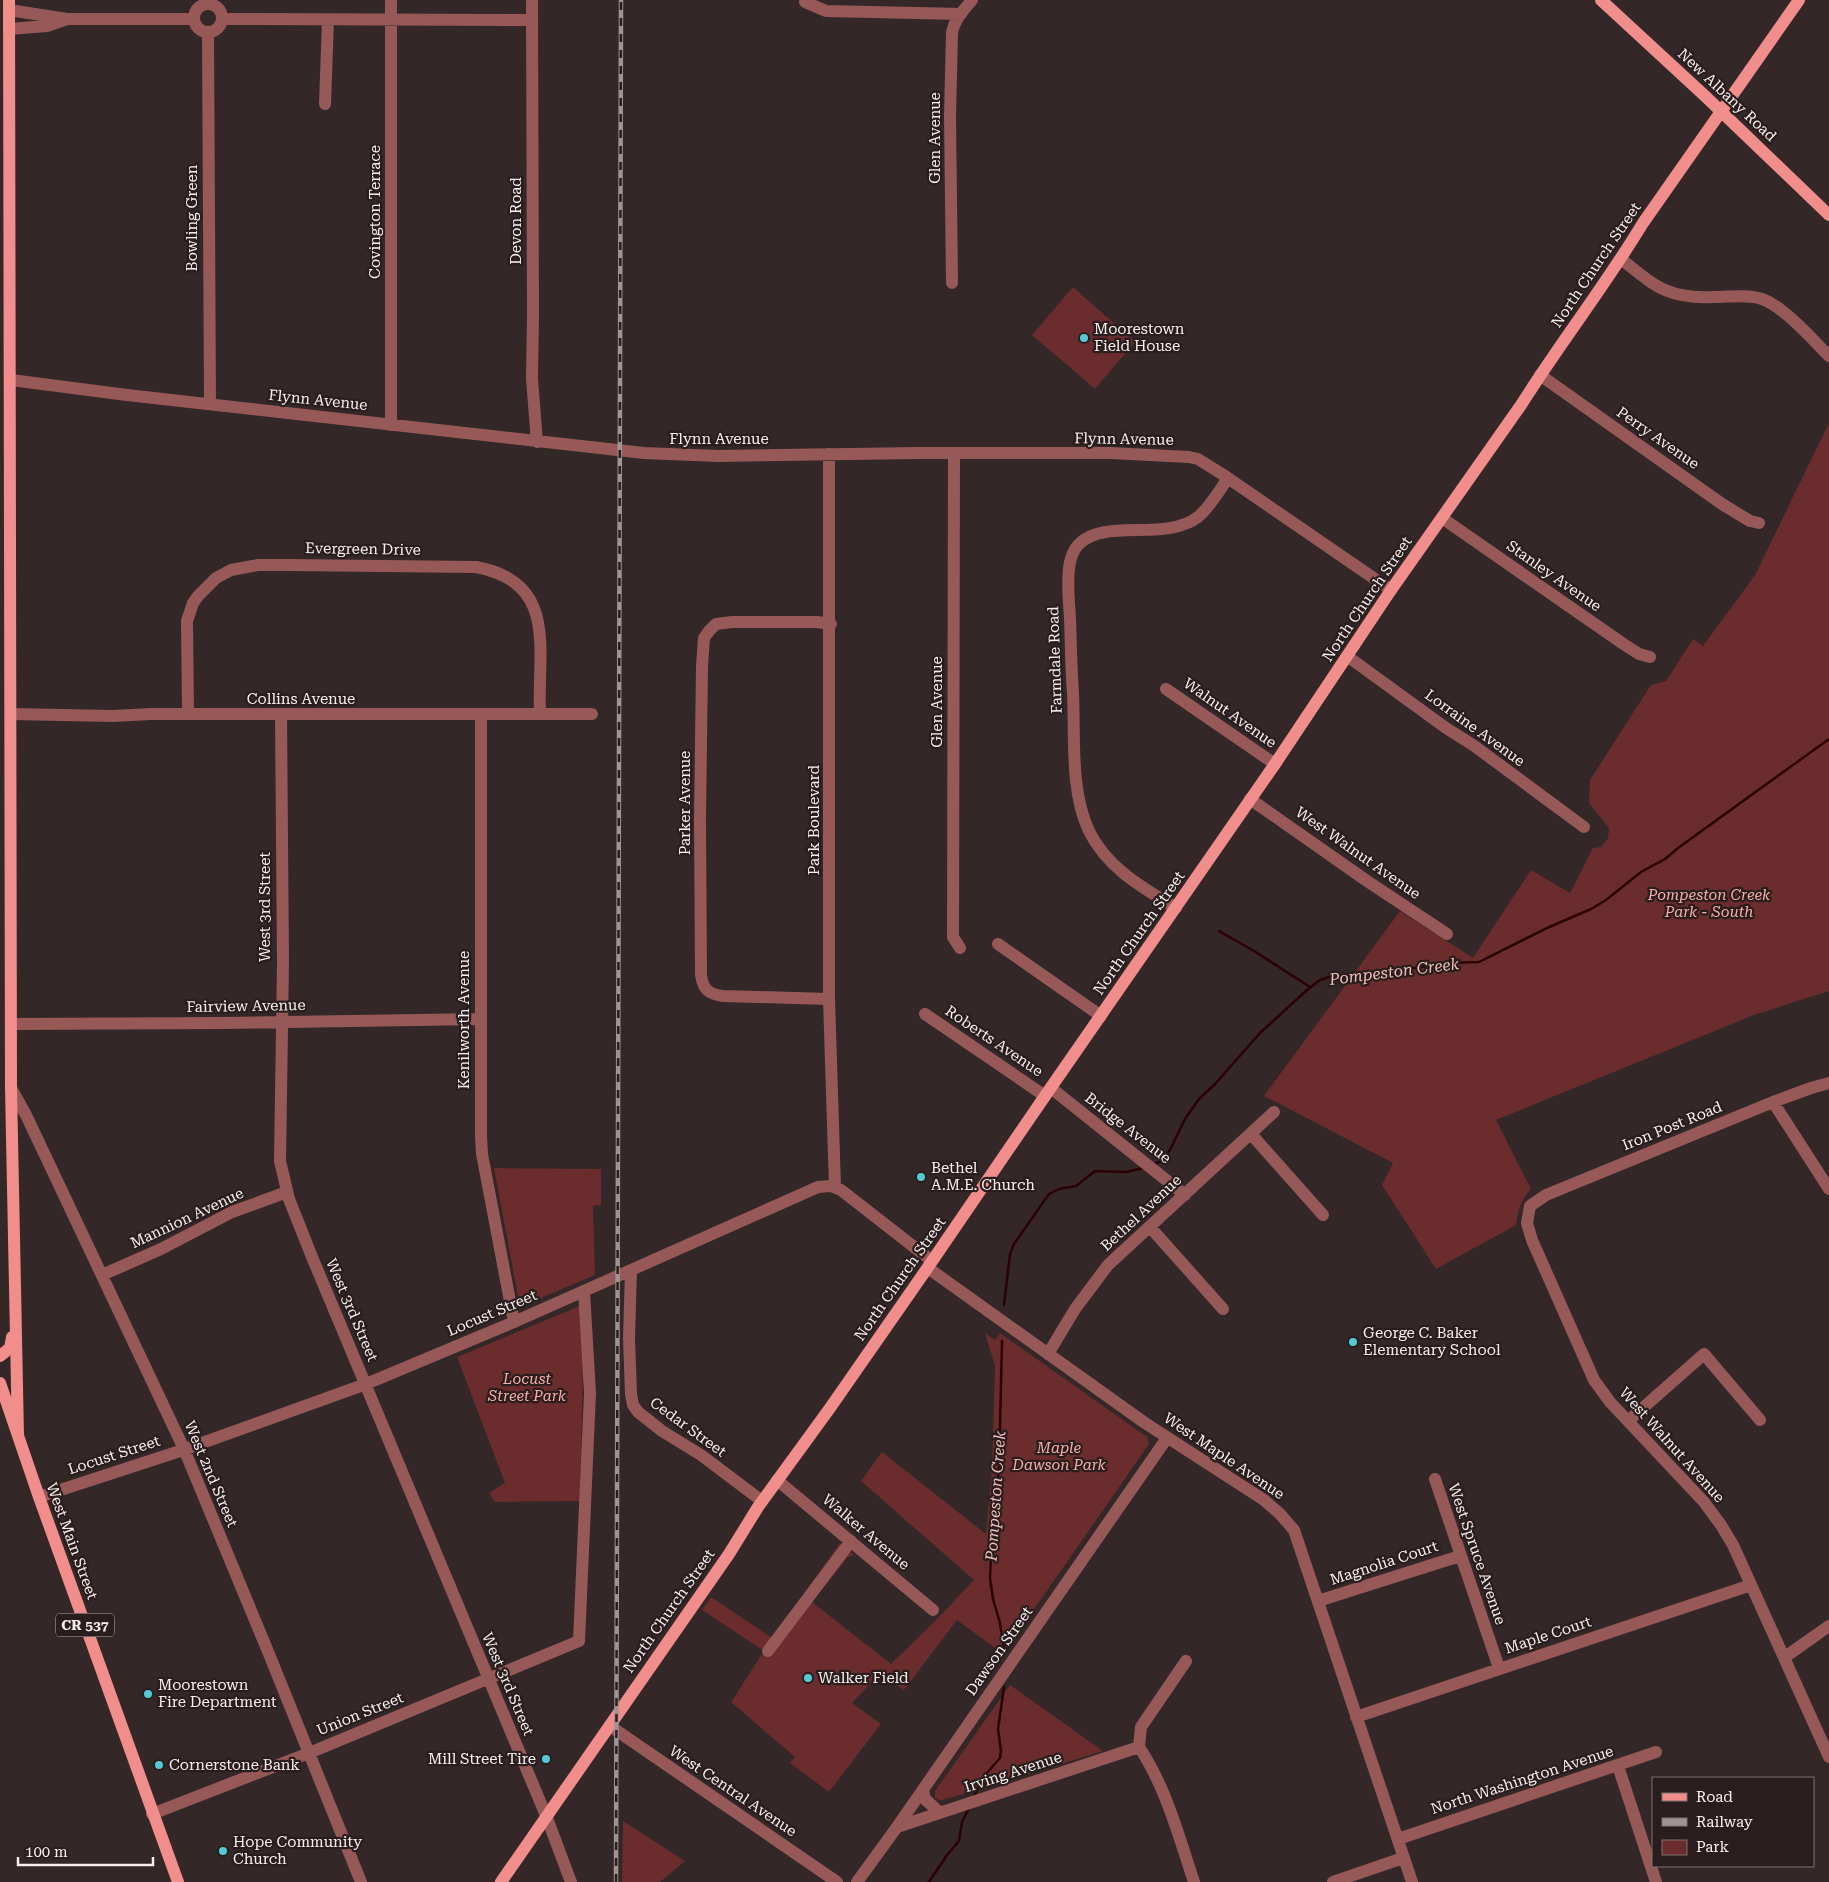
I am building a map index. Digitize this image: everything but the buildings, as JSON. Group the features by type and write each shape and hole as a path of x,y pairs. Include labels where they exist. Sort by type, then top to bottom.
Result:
{"main road":[{"name":"New Albany Road","path":"1601,0 1721,111 1829,215"},
{"name":"North Church Street","path":"501,1882 732,1548 762,1501 930,1264 1176,908 1391,590 1521,405 1621,259 1643,223 1799,0"},
{"name":"CR 537","path":"9,5 11,380 5,661 11,714 11,1088 18,1436"},
{"name":"CR 537","path":"0,1356 10,1348 15,1324"},
{"name":"CR 537","path":"0,1383 18,1436"},
{"name":"West Main Street","path":"18,1436 152,1814 178,1882"}],"street":[{"name":"Covington Terrace","path":"391,0 391,424"},
{"name":"Devon Road","path":"532,0 532,379 537,442"},
{"name":"Glen Avenue","path":"952,283 950,116 952,42 954,25 960,14 972,0"},
{"path":"208,2 220,10 222,19 216,30 208,33 198,29 194,14 208,2"},
{"path":"805,2 826,11 960,14"},
{"path":"9,5 67,19 194,19"},
{"path":"9,29 47,26 67,19"},
{"path":"222,19 532,20"},
{"path":"325,104 328,20"},
{"name":"Bowling Green","path":"208,33 210,404"},
{"path":"1621,259 1650,281 1674,295 1693,298 1747,296 1764,300 1783,312 1829,356"},
{"name":"Perry Avenue","path":"1540,375 1722,504 1750,521 1759,523"},
{"name":"Flynn Avenue","path":"11,380 537,442 620,451 681,455 1110,453 1172,455 1198,459 1391,590"},
{"name":"Park Boulevard","path":"829,454 829,999 835,1187"},
{"name":"Glen Avenue","path":"954,454 953,937 960,948"},
{"name":"Farmdale Road","path":"1176,908 1132,880 1107,858 1094,841 1082,813 1076,766 1070,642 1069,567 1077,547 1092,535 1163,529 1189,523 1206,509 1228,478"},
{"name":"Stanley Avenue","path":"1442,518 1622,643 1639,654 1650,658"},
{"name":"Evergreen Drive","path":"188,714 187,620 193,603 216,578 231,570 258,565 476,567 505,575 521,586 532,603 537,617 540,632 540,714"},
{"name":"Parker Avenue","path":"829,999 723,996 708,993 704,988 702,982 700,820 704,638 716,624 732,622 817,622 830,624"},
{"name":"Lorraine Avenue","path":"1347,656 1446,728 1473,745 1584,827"},
{"name":"Walnut Avenue","path":"1166,689 1275,764"},
{"name":"Collins Avenue","path":"11,714 113,716 188,714 592,714"},
{"name":"Kenilworth Avenue","path":"481,714 480,1019 482,1154 514,1322"},
{"name":"West 3rd Street","path":"281,715 282,1022 280,1161 287,1192 312,1257 547,1818 571,1882"},
{"name":"West Walnut Avenue","path":"1250,799 1367,881 1447,934"},
{"path":"998,944 1101,1016"},
{"name":"Roberts Avenue","path":"925,1014 1048,1092"},
{"name":"Fairview Avenue","path":"11,1024 480,1019"},
{"name":"Iron Post Road","path":"1530,1206 1546,1196 1773,1102 1829,1083"},
{"name":"West 2nd Street","path":"11,1088 26,1115 184,1449 361,1882"},
{"name":"Bridge Avenue","path":"1048,1092 1185,1195"},
{"path":"1773,1102 1829,1189"},
{"name":"Bethel Avenue","path":"1048,1354 1075,1309 1100,1274 1116,1257 1274,1112"},
{"path":"1251,1134 1323,1214"},
{"name":"Locust Street","path":"39,1497 184,1449 366,1384 514,1322 811,1189 825,1185 835,1187"},
{"path":"835,1187 853,1199 930,1264"},
{"name":"Mannion Avenue","path":"102,1275 160,1250 232,1212 287,1192"},
{"name":"West Walnut Avenue","path":"1530,1206 1527,1223 1532,1240 1594,1380 1610,1402 1704,1502 1721,1525 1733,1545 1829,1757"},
{"path":"1150,1227 1223,1309"},
{"name":"West Maple Avenue","path":"930,1264 1048,1354 1167,1438 1264,1500 1294,1530 1412,1882"},
{"name":"Cedar Street","path":"631,1270 629,1338 633,1405 638,1412 662,1431 701,1455 762,1501"},
{"name":"Union Street","path":"152,1814 309,1753 579,1641 590,1393 584,1291"},
{"path":"1628,1421 1704,1354 1760,1420"},
{"name":"Dawson Street","path":"857,1882 1167,1438"},
{"name":"Walker Avenue","path":"777,1480 933,1610"},
{"name":"West Spruce Avenue","path":"1435,1480 1499,1668"},
{"path":"768,1651 851,1541"},
{"name":"Magnolia Court","path":"1318,1601 1460,1556"},
{"name":"Maple Court","path":"1356,1717 1751,1585"},
{"path":"1784,1657 1829,1626"},
{"path":"1186,1661 1140,1727 1139,1747 1150,1764 1174,1823 1194,1882"},
{"name":"West Central Avenue","path":"610,1726 837,1882"},
{"name":"Irving Avenue","path":"897,1827 1139,1747"},
{"name":"North Washington Avenue","path":"1398,1839 1656,1752"},
{"path":"1618,1766 1656,1882"},
{"path":"923,1790 925,1799 940,1813"},
{"path":"1332,1882 1404,1858"}],"green space":[{"name":"Moorestown Field House","path":"1073,287 1135,342 1095,389 1032,335"},
{"name":"Pompeston Creek Park - South","path":"1829,423 1829,991 1754,1015 1496,1120 1531,1189 1520,1206 1516,1225 1436,1269 1382,1185 1393,1163 1264,1096 1400,911 1473,958 1531,870 1570,893 1593,848 1601,847 1608,838 1609,828 1589,803 1590,780 1651,685 1666,681 1693,639 1703,646 1755,575"},
{"path":"494,1168 601,1169 601,1205 593,1206 595,1275 520,1307"},
{"name":"Locust Street Park","path":"582,1305 583,1363 580,1501 495,1502 489,1493 505,1483 457,1357"},
{"name":"Maple Dawson Park","path":"985,1333 995,1340 1000,1333 1147,1437 1149,1444 1003,1654 957,1620 904,1690 880,1674 852,1703 881,1724 829,1792 790,1763 795,1757 731,1702 764,1651 702,1610 711,1597 772,1638 840,1543 854,1555 848,1557 812,1602 891,1664 938,1618 974,1580 861,1481 882,1452 986,1534 992,1470 995,1366"},
{"path":"1010,1685 1103,1751 943,1800 935,1798 935,1791"},
{"path":"623,1821 685,1861 660,1882 622,1882"}],"waterway":[{"name":"Pompeston Creek","path":"1153,1165 1161,1161 1170,1150 1185,1119 1199,1099 1215,1084 1260,1033 1320,980 1330,977 1364,976 1447,963 1479,962 1547,928 1591,909 1606,900 1641,872 1665,859 1829,739"},
{"path":"1219,931 1310,987"},
{"name":"Pompeston Creek","path":"1004,1305 1010,1254 1014,1244 1049,1194 1059,1189 1076,1186 1095,1171 1126,1172 1143,1168"},
{"name":"Pompeston Creek","path":"1002,1341 999,1469 992,1534 990,1578 1004,1650"},
{"name":"Pompeston Creek","path":"974,1796 986,1774 1000,1758 998,1729 1004,1687"},
{"name":"Pompeston Creek","path":"929,1882 959,1841 962,1822 969,1808"}],"railway":[{"path":"616,1882 621,0"}],"place":[{"name":"Moorestown Field House","path":"1084,338"},
{"name":"Bethel A.M.E. Church","path":"921,1177"},
{"name":"George C. Baker Elementary School","path":"1353,1342"},
{"name":"Walker Field","path":"808,1678"},
{"name":"Moorestown Fire Department","path":"148,1694"},
{"name":"Mill Street Tire","path":"546,1759"},
{"name":"Cornerstone Bank","path":"159,1765"},
{"name":"Hope Community Church","path":"223,1851"}]}
